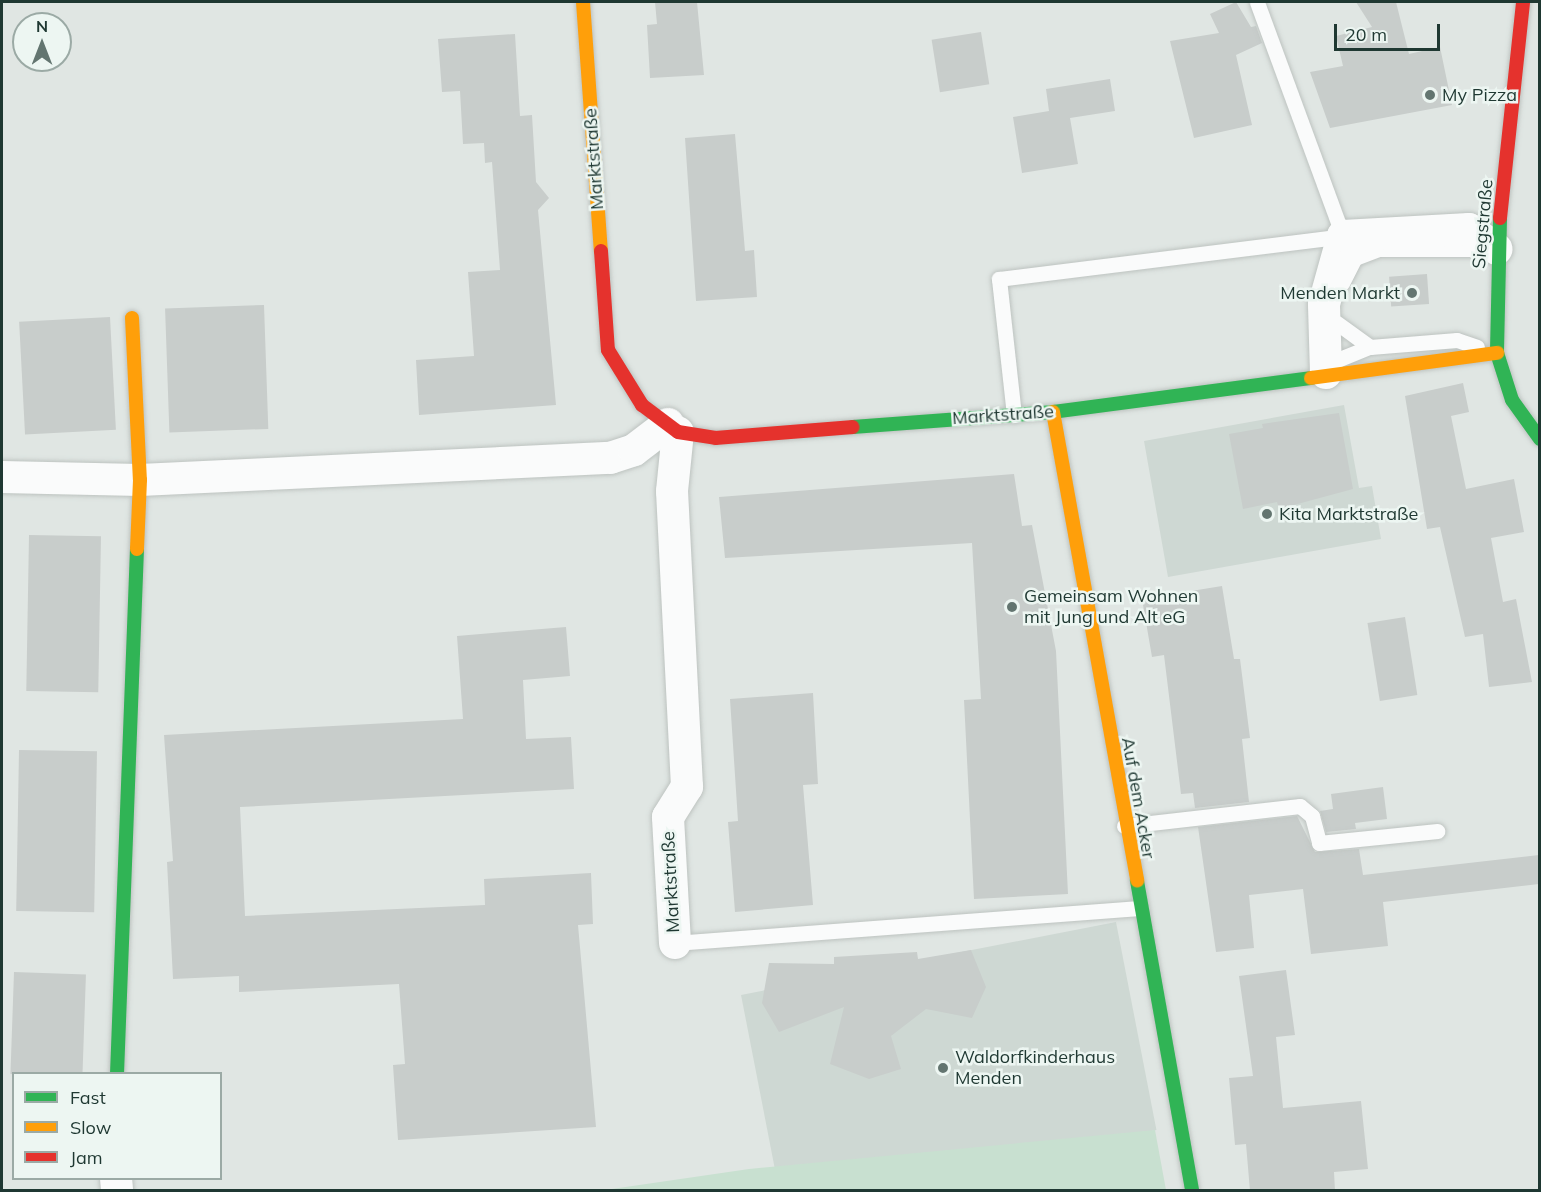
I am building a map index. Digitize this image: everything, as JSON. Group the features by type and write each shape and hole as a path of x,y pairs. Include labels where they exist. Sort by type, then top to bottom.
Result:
{"street":[{"name":"Marktstraße","path":"583,2 606,339 642,405 673,428 716,438 1053,412 1332,366 1497,353"},
{"name":"Siegstraße","path":"1523,2 1497,249 1497,353 1512,400 1539,439"},
{"path":"1332,366 1324,304 1342,236 1469,229 1497,249"},
{"path":"117,1072 140,480 132,318"},
{"name":"Auf dem Acker","path":"1053,412 1138,908 1192,1191"},
{"name":"Marktstraße","path":"673,428 672,491 687,787 668,817 675,943"},
{"path":"2,477 140,480 610,458 634,450 673,428"}],"lane":[{"path":"1014,415 999,279 1342,236 1257,2"},
{"path":"1332,366 1339,288 1355,258 1379,249 1497,249"},
{"path":"1337,323 1370,347"},
{"path":"1332,366 1370,347 1457,340 1497,353"},
{"path":"1124,826 1300,806 1312,816 1319,843 1437,831"},
{"path":"675,943 1138,908"}],"shaded area":[{"name":"Kita Marktstraße","path":"1344,405 1359,488 1372,486 1381,539 1168,577 1144,441"},
{"name":"Waldorfkinderhaus Menden","path":"1116,922 1156,1130 848,1190 779,1190 741,995"}],"green space":[{"path":"1155,1130 1166,1190 605,1190 749,1169"}],"building":[{"path":"655,2 697,2 704,75 650,78 647,25 657,24"},
{"path":"1236,2 1251,27 1256,26 1262,43 1236,55 1252,125 1194,138 1170,41 1219,33 1210,14"},
{"path":"1356,2 1396,2 1409,54 1440,47 1452,105 1330,128 1310,72 1343,66 1336,36 1372,27"},
{"path":"981,32 989,84 940,92 932,40"},
{"path":"515,34 520,116 532,115 536,182 549,198 538,210 556,405 419,415 416,360 474,356 468,272 500,270 492,162 485,163 484,143 463,144 460,91 442,92 438,39"},
{"path":"1110,79 1115,111 1070,118 1078,164 1022,173 1013,117 1049,111 1046,89"},
{"path":"735,134 745,251 754,250 757,297 696,301 685,138"},
{"path":"1427,274 1429,304 1391,307 1389,277"},
{"path":"264,305 268,429 169,432 165,308"},
{"path":"110,317 116,430 25,435 19,322"},
{"path":"1463,383 1469,412 1451,416 1466,489 1514,479 1524,532 1491,538 1503,602 1516,599 1532,682 1489,687 1483,634 1465,637 1440,527 1427,529 1405,396"},
{"path":"1339,413 1353,489 1279,509 1277,502 1243,509 1229,434 1263,428 1262,424"},
{"path":"1014,474 1022,526 1032,525 1056,651 1068,894 974,899 964,700 981,699 972,543 725,558 719,497"},
{"path":"29,535 101,536 98,692 26,691"},
{"path":"1222,586 1234,659 1240,659 1250,738 1242,739 1249,802 1195,808 1193,793 1181,794 1164,655 1152,657 1142,599"},
{"path":"1405,617 1417,695 1380,701 1367,623"},
{"path":"566,627 570,676 523,680 526,739 571,737 574,789 240,807 245,916 485,905 484,879 591,873 593,924 578,925 596,1127 398,1140 393,1065 405,1064 399,984 239,992 239,976 173,979 167,862 173,861 164,735 463,719 457,636"},
{"path":"813,693 818,784 803,785 813,905 735,912 728,822 738,821 730,699"},
{"path":"19,750 97,751 94,912 16,911"},
{"path":"1383,787 1387,819 1355,823 1356,829 1326,832 1320,811 1333,809 1331,794"},
{"path":"1297,816 1315,852 1359,849 1363,875 1539,855 1539,884 1383,902 1388,946 1311,954 1303,889 1249,895 1254,948 1216,952 1198,827"},
{"path":"971,950 986,987 972,1018 926,1009 891,1036 901,1069 869,1079 830,1064 844,1007 779,1032 762,1003 769,963 834,964 834,957 917,952 918,959"},
{"path":"1286,970 1295,1035 1276,1037 1283,1108 1361,1101 1368,1169 1334,1172 1335,1191 1250,1191 1246,1144 1235,1145 1229,1078 1253,1076 1239,976"},
{"path":"14,972 86,975 83,1072 12,1072 10,1074"}],"traffic: fast":[{"path":"1500,218 1497,353 1512,400 1540,439"},
{"path":"853,427 1053,412 1311,378"},
{"path":"117,1072 137,549"},
{"path":"1137,881 1192,1190"}],"traffic: slow":[{"path":"583,2 601,251"},
{"path":"132,318 140,480 137,549"},
{"path":"1311,378 1497,353"},
{"path":"1053,412 1137,881"}],"traffic: jam":[{"path":"1500,218 1523,2"},
{"path":"601,251 608,350 642,405 678,432 716,438 853,427"}],"place":[{"name":"My Pizza","path":"1430,95"},
{"name":"Menden Markt","path":"1412,293"},
{"name":"Kita Marktstraße","path":"1267,514"},
{"name":"Gemeinsam Wohnen mit Jung und Alt eG","path":"1012,607"},
{"name":"Waldorfkinderhaus Menden","path":"943,1068"}]}
